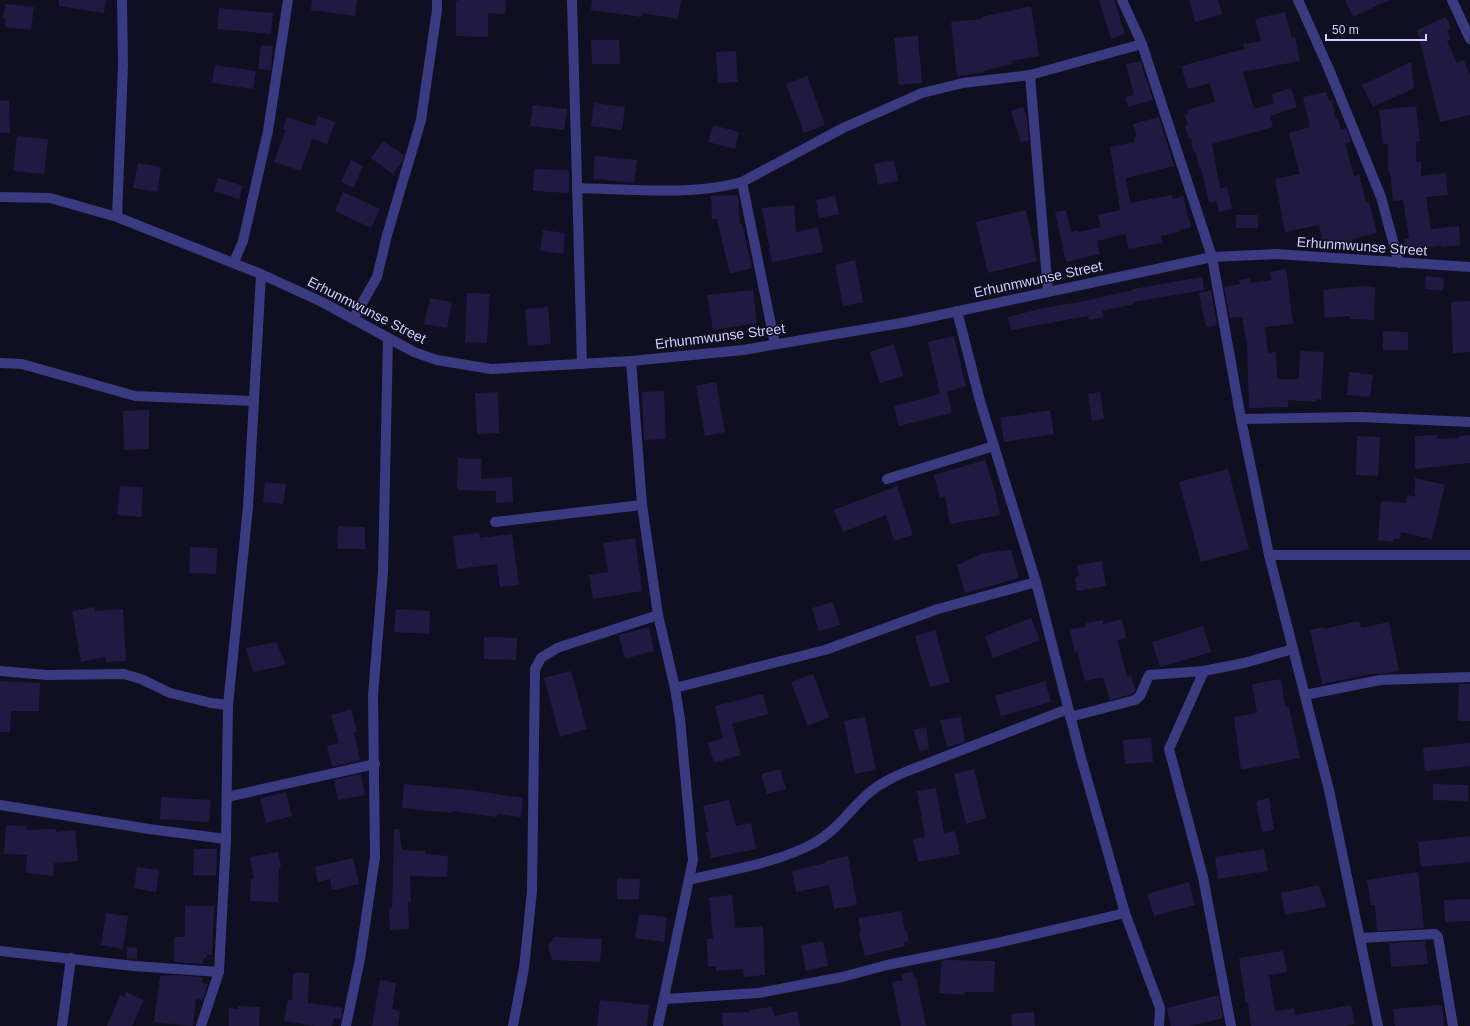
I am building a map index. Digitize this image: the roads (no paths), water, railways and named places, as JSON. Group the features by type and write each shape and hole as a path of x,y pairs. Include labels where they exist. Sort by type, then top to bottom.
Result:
{"street":[{"path":"117,217 123,65 122,0"},
{"path":"234,262 243,241 268,131 288,0"},
{"path":"353,319 377,277 387,235 421,120 434,33 437,0"},
{"path":"572,0 582,364"},
{"path":"1122,0 1142,44 1212,257 1240,419 1269,555 1329,790 1378,1026"},
{"path":"1298,0 1328,67 1381,197 1399,263"},
{"path":"1452,0 1470,39"},
{"path":"578,188 705,189 742,182 843,128 922,93 963,83 1030,74 1142,44"},
{"path":"1030,74 1048,292"},
{"path":"742,182 776,344"},
{"name":"Erhunmwunse Street","path":"0,197 50,198 117,217 234,262 261,274 322,302 414,352 437,360 491,369 631,361 743,350 906,322 1212,257 1276,254 1470,267"},
{"path":"201,1026 219,972 226,840 228,705 248,507 261,274"},
{"path":"957,311 980,401 1036,582 1069,713 1125,913 1160,1008 1159,1026"},
{"path":"346,1026 360,959 375,857 373,695 383,572 388,338"},
{"path":"631,361 642,505 658,616 675,688 680,719 693,860 665,1000 658,1026"},
{"path":"0,363 22,364 135,396 254,401"},
{"path":"1240,419 1360,417 1470,422"},
{"path":"887,479 994,446"},
{"path":"495,522 642,505"},
{"path":"1269,555 1470,555"},
{"path":"675,688 826,650 938,609 1036,582"},
{"path":"513,1026 524,968 532,891 535,668 541,658 557,648 658,616"},
{"path":"689,880 782,856 814,843 830,832 870,792 884,781 910,770 1069,713 1136,700 1140,696 1148,675 1204,671 1244,663 1293,649"},
{"path":"0,671 47,675 124,674 141,679 170,693 211,703 228,705"},
{"path":"1204,671 1168,749 1203,877 1231,1026"},
{"path":"1305,695 1380,680 1470,677"},
{"path":"227,797 375,764"},
{"path":"0,805 226,840"},
{"path":"665,1000 758,993 842,977 887,965 997,943 1125,913"},
{"path":"1360,938 1435,934 1438,937 1453,1026"},
{"path":"0,951 134,966 219,972"},
{"path":"62,1026 71,958"}]}
